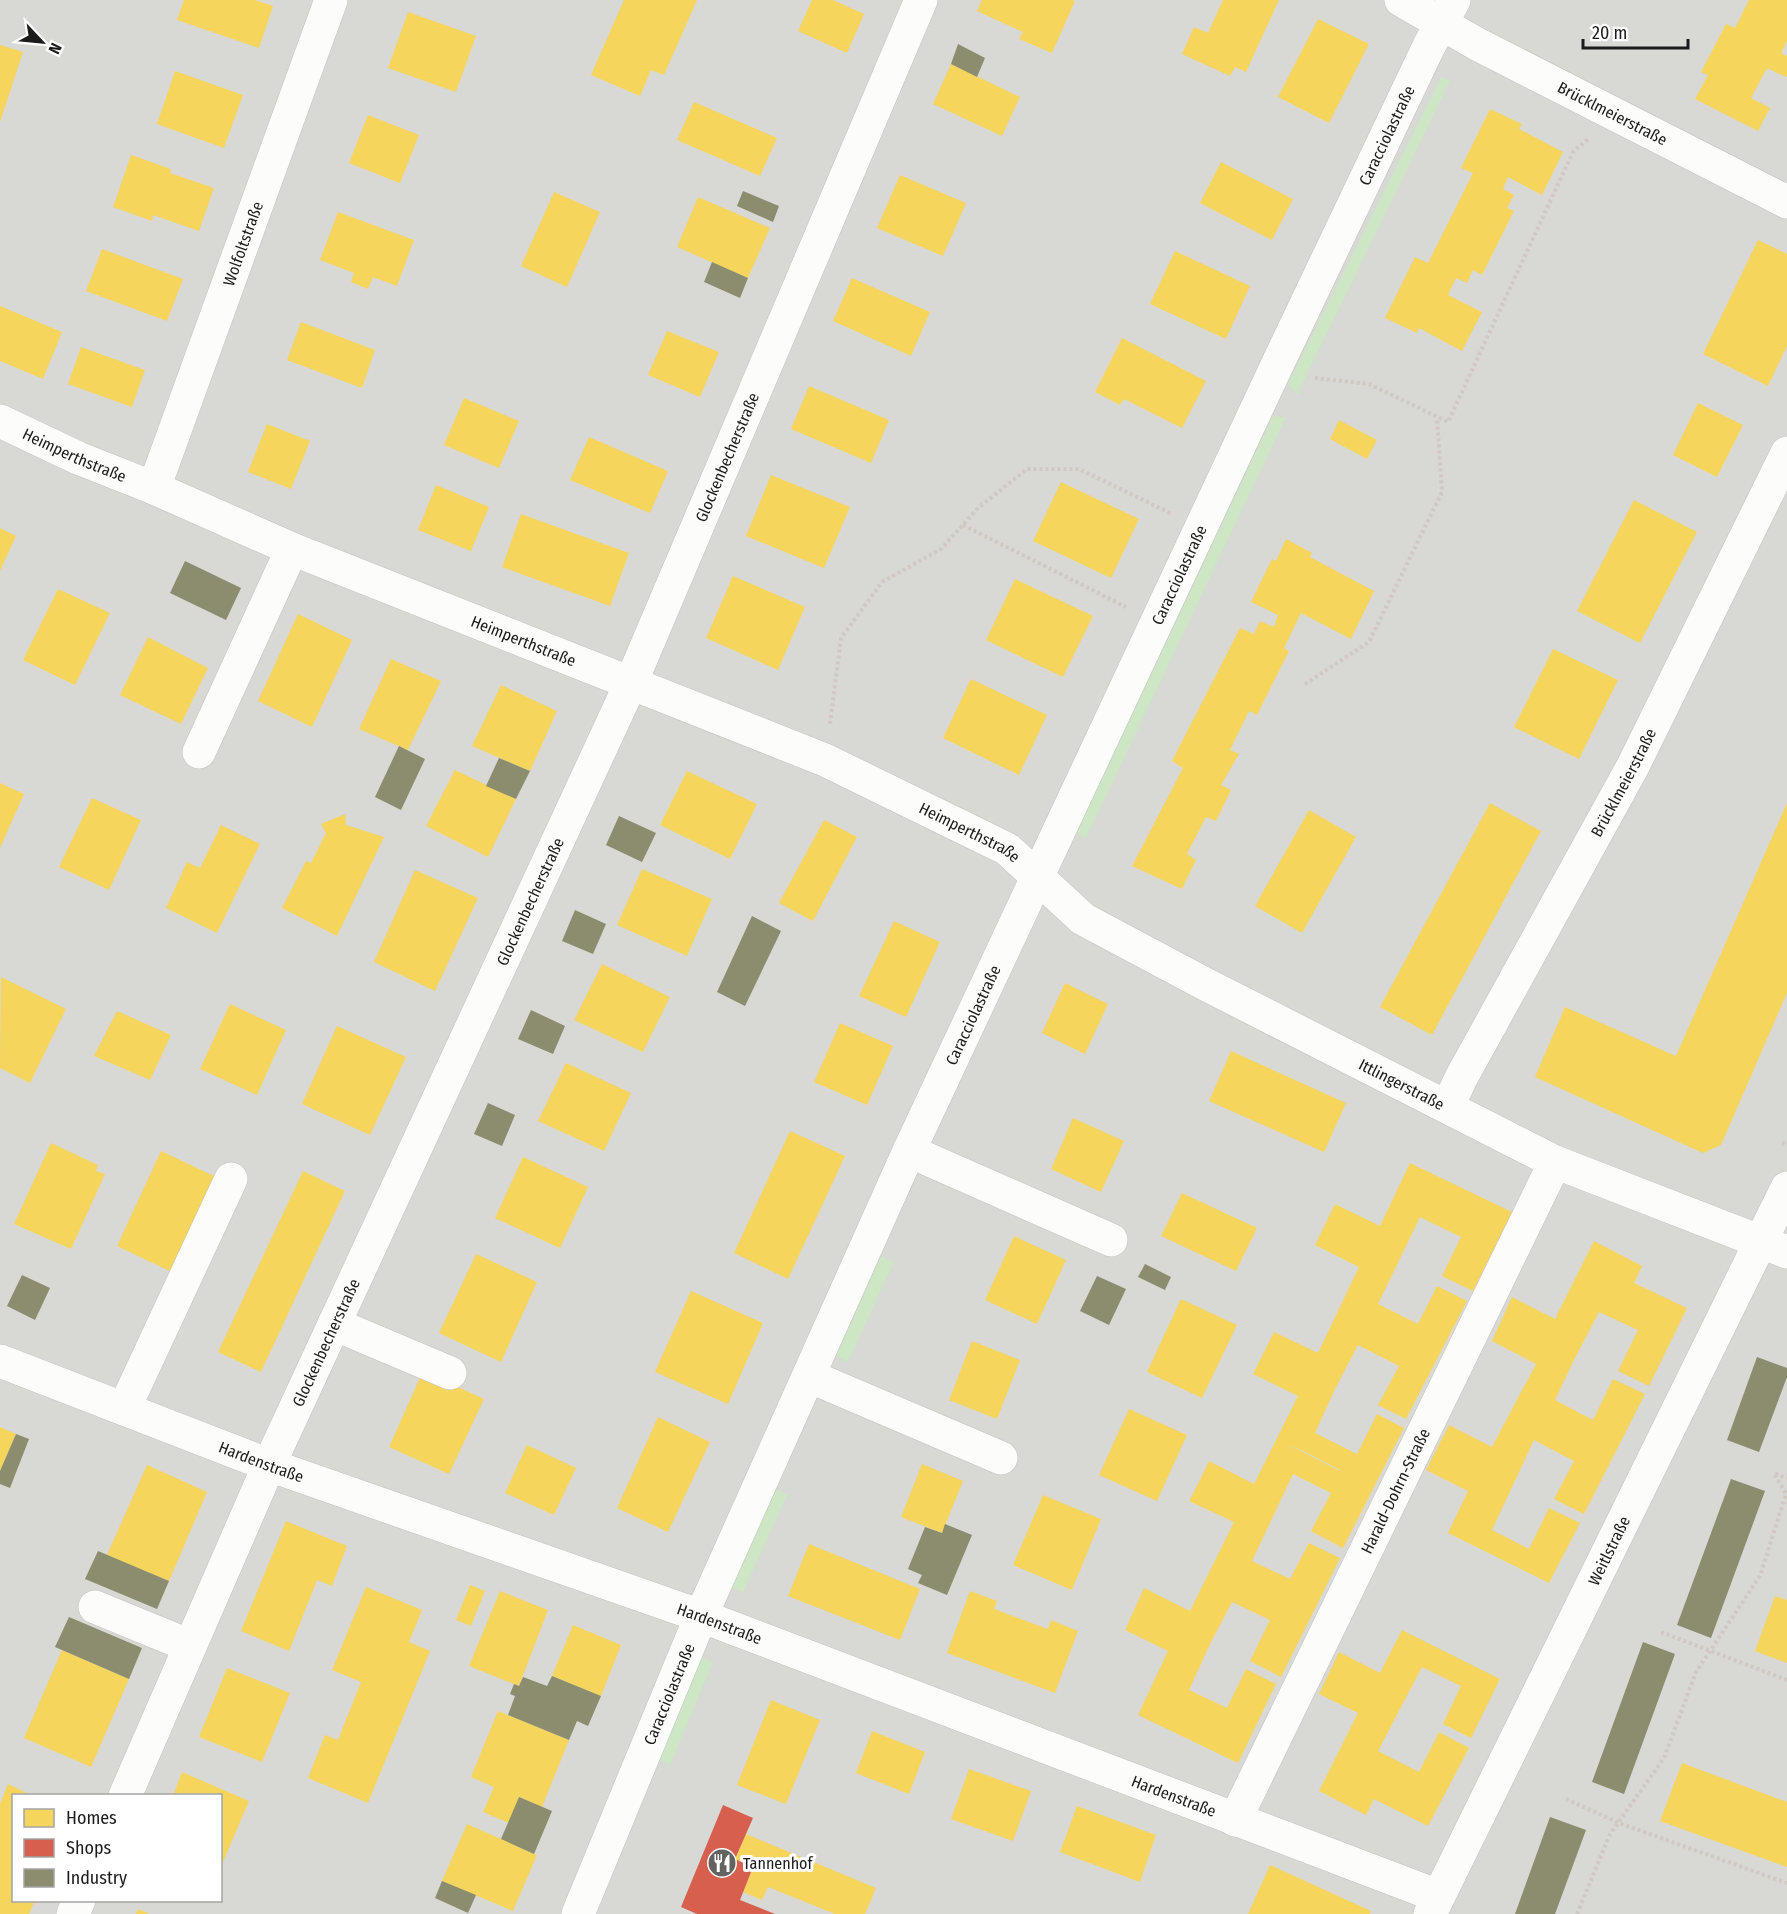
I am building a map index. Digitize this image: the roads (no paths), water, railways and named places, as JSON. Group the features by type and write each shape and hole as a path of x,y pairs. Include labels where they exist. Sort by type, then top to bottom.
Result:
{"street":[{"name":"Wolfoltstraße","path":"154,488 331,0"},
{"name":"Glockenbecherstraße","path":"126,1794 269,1465 630,684 921,0"},
{"name":"Brücklmeierstraße","path":"1401,0 1447,11 1477,44 1787,202"},
{"name":"Caracciolastraße","path":"578,1914 700,1616 909,1151 1284,351 1447,11"},
{"name":"Heimperthstraße","path":"0,421 78,458 154,488 292,549 825,760 1007,849 1037,877"},
{"name":"Brücklmeierstraße","path":"1448,1106 1461,1078 1633,766 1787,453"},
{"path":"199,752 292,549"},
{"name":"Ittlingerstraße","path":"1037,877 1083,919 1205,984 1555,1162 1774,1247"},
{"path":"909,1151 1111,1240"},
{"name":"Harald-Dohrn-Straße","path":"1235,1820 1555,1162"},
{"path":"124,1409 231,1179"},
{"name":"Weitlstraße","path":"1434,1905 1774,1247 1787,1188"},
{"path":"334,1324 450,1373"},
{"name":"Hardenstraße","path":"0,1361 269,1465 700,1616 1235,1820 1434,1905"},
{"path":"809,1376 1001,1458"},
{"path":"95,1607 190,1646"}],"place":[{"name":"Tannenhof","path":"722,1863"}]}
